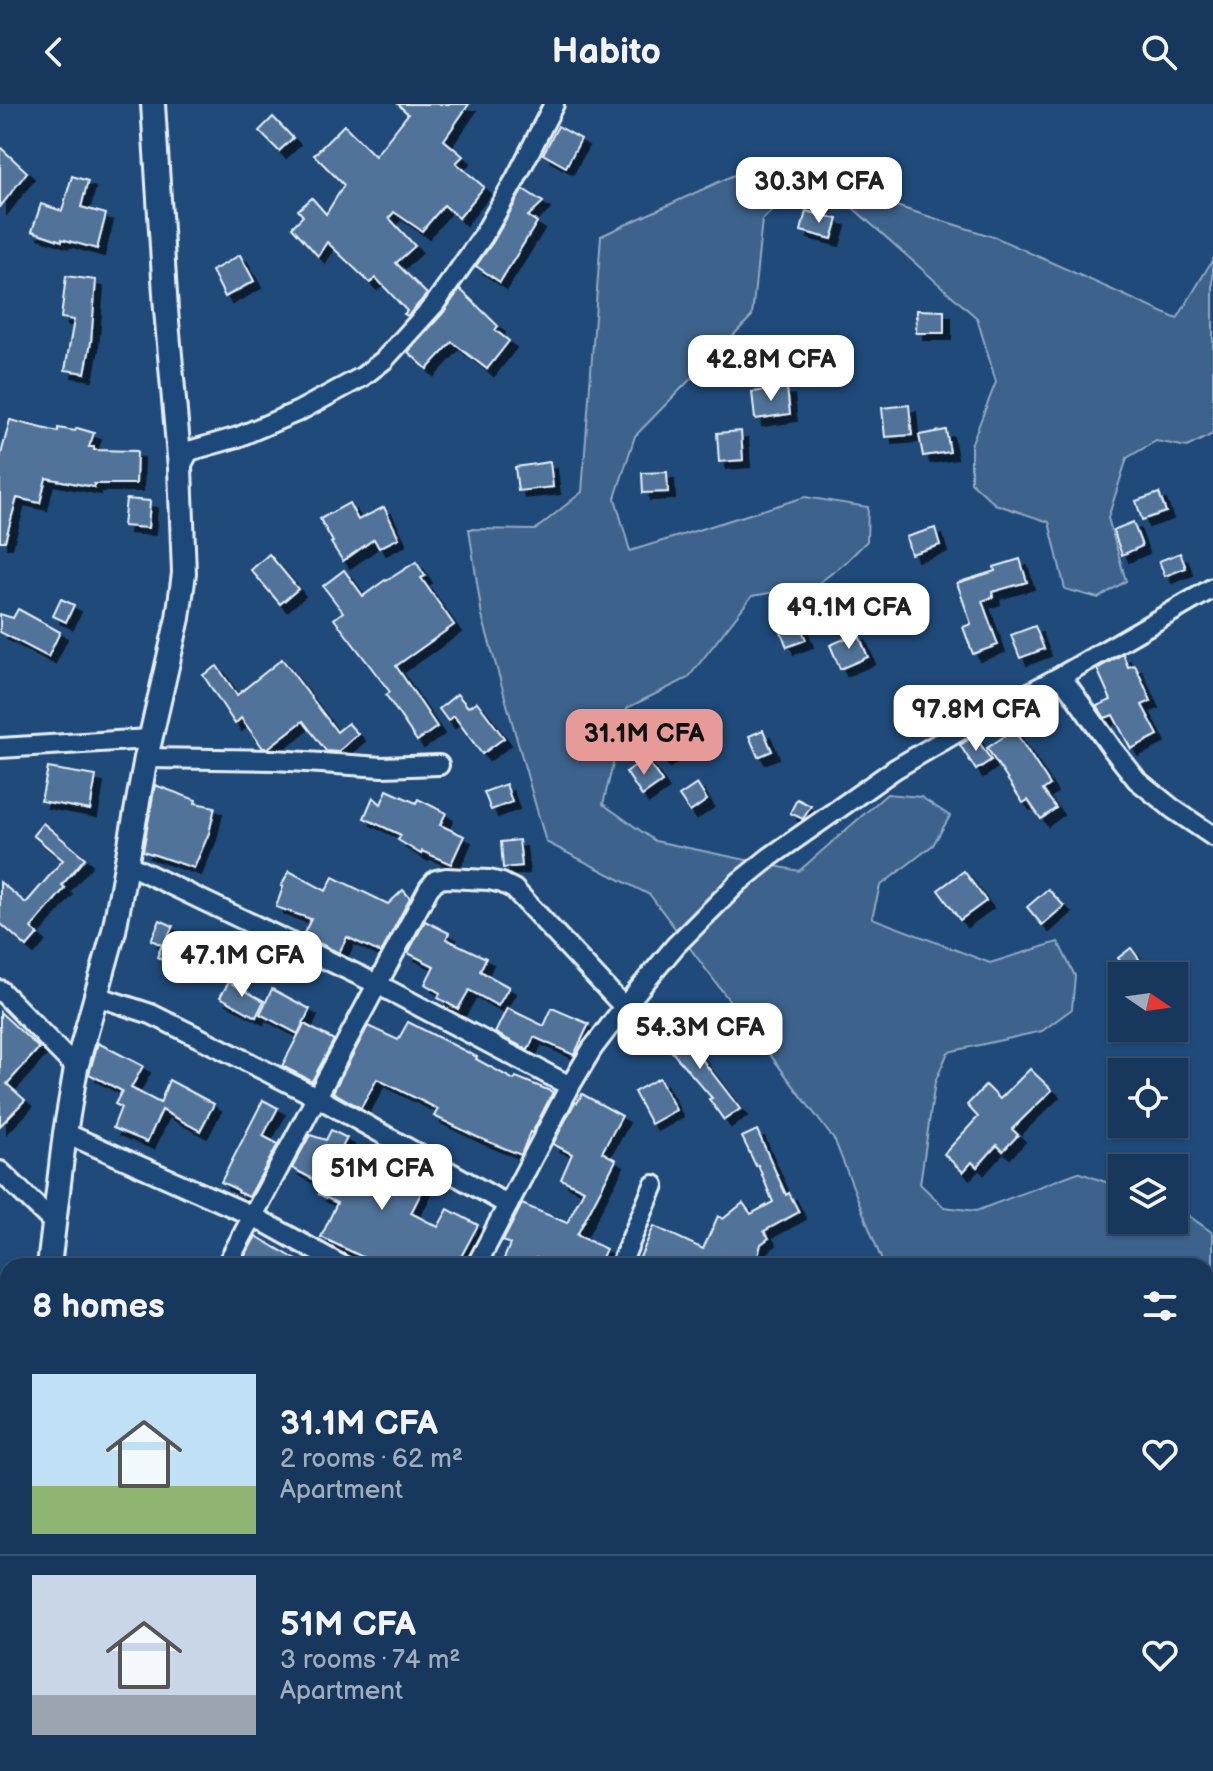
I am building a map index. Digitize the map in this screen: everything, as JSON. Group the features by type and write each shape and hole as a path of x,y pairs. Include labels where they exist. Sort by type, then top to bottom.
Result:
{"street":[{"path":"50,1258 76,1068 114,931 148,749 178,618 184,573 180,468 153,104"},
{"path":"180,468 189,451 238,437 299,411 373,370 395,349 434,305 483,236 554,104"},
{"path":"480,1258 592,1049 676,945 739,882 895,769 1213,588"},
{"path":"1061,676 1137,780 1213,836"},
{"path":"0,748 148,749 382,767 439,765"},
{"path":"127,864 377,984 570,1086"},
{"path":"230,1258 436,880 489,880 514,889 624,1007"},
{"path":"0,990 76,1068"},
{"path":"96,996 151,1014 317,1097 508,1205"},
{"path":"65,1133 253,1216 329,1258"},
{"path":"0,1171 55,1224"},
{"path":"623,1258 654,1185"}],"shaded area":[{"path":"760,163 997,238 1177,319 1213,259 1213,434 1187,447 1156,441 1127,458 1108,518 1126,581 1098,598 1065,589 1049,522 995,504 971,482 971,445 996,382 977,318 853,208 788,196 762,220 752,316 635,436 615,498 630,551 805,497 868,507 867,541 816,585 752,596 688,678 627,708 603,804 655,841 799,871 887,794 921,797 950,816 933,845 880,886 872,918 990,963 1058,942 1075,976 1072,1009 1042,1031 948,1052 935,1082 920,1184 944,1207 976,1211 1078,1172 1108,1183 1108,1234 1188,1234 1188,1215 1213,1233 1213,1258 881,1258 835,1141 650,895 546,842 482,616 469,529 535,530 582,492 601,236"}],"building":[{"path":"398,104 469,104 444,140 463,156 456,163 484,187 459,218 444,205 422,231 394,212 389,218 415,246 396,263 427,294 408,316 404,314 407,311 376,278 370,283 327,242 318,256 292,227 303,216 298,210 312,198 326,214 344,185 314,155 344,125 375,156 408,114"},
{"path":"273,117 293,138 279,151 259,131"},
{"path":"558,126 581,139 566,167 543,154"},
{"path":"0,147 27,172 0,207"},
{"path":"72,176 88,181 81,207 106,214 97,249 32,231 41,204 62,211"},
{"path":"523,189 543,202 528,216 537,222 500,282 476,266"},
{"path":"806,211 838,219 832,239 801,231"},
{"path":"240,255 254,281 225,297 212,271"},
{"path":"66,276 96,280 85,373 65,370 74,320 61,318"},
{"path":"460,289 498,326 495,330 509,341 487,369 452,342 427,369 408,352"},
{"path":"917,310 944,311 944,333 916,333"},
{"path":"787,388 790,414 755,419 752,392"},
{"path":"909,405 912,435 885,437 882,408"},
{"path":"10,420 58,432 58,428 75,431 77,428 94,433 89,447 94,447 94,450 137,451 136,484 94,484 94,487 46,478 40,503 17,498 5,541 0,541 0,458"},
{"path":"946,430 950,452 923,456 919,435"},
{"path":"741,431 743,460 719,462 717,433"},
{"path":"550,462 553,487 518,491 515,467"},
{"path":"667,472 668,492 643,493 642,473"},
{"path":"1159,493 1166,512 1142,520 1136,501"},
{"path":"126,499 150,501 148,528 123,526"},
{"path":"349,503 358,520 384,507 399,538 379,548 374,539 343,561 320,519"},
{"path":"1133,522 1142,546 1122,555 1113,530"},
{"path":"935,528 940,545 911,554 906,537"},
{"path":"1180,553 1186,568 1165,576 1159,561"},
{"path":"269,554 298,589 280,604 251,570"},
{"path":"1020,559 1027,582 992,592 993,597 982,601 998,645 973,654 963,627 971,624 957,583"},
{"path":"416,562 425,576 421,578 454,625 396,666 437,727 417,741 386,695 390,692 334,619 343,612 323,586 344,570 363,596"},
{"path":"61,599 74,605 66,622 53,616"},
{"path":"18,609 60,632 48,657 0,632 0,614 13,618"},
{"path":"797,617 806,640 787,647 778,624"},
{"path":"1035,626 1044,649 1020,658 1011,635"},
{"path":"858,633 868,657 840,669 830,645"},
{"path":"1123,654 1128,667 1135,665 1151,701 1142,705 1158,735 1131,749 1113,715 1105,718 1097,706 1111,700 1097,669"},
{"path":"282,659 337,732 348,723 358,734 338,752 326,751 303,721 268,748 263,748 241,718 235,724 203,675 217,666 237,695"},
{"path":"457,694 468,707 477,702 504,738 482,754 454,716 448,721 439,709"},
{"path":"920,700 926,713 902,725 895,711"},
{"path":"677,729 686,742 663,760 653,747"},
{"path":"763,730 772,751 758,757 749,736"},
{"path":"1014,730 1050,785 1043,790 1056,808 1041,819 1028,800 1023,803 987,748"},
{"path":"975,736 991,760 976,770 960,745"},
{"path":"646,758 662,782 642,796 626,772"},
{"path":"48,768 96,776 90,810 41,801"},
{"path":"506,784 512,802 491,810 484,792"},
{"path":"697,784 707,800 690,812 679,796"},
{"path":"155,785 196,800 195,803 215,807 209,833 194,868 143,851"},
{"path":"387,790 416,803 418,799 446,813 440,825 464,836 451,864 422,851 421,854 398,840 401,835 364,818 373,797 381,804"},
{"path":"797,799 811,806 803,819 790,813"},
{"path":"43,823 85,858 62,885 65,888 31,928 38,934 27,947 0,923 0,882 26,903 63,860 33,835"},
{"path":"519,840 522,866 503,868 501,842"},
{"path":"289,871 326,891 333,877 388,904 403,890 410,898 381,953 347,937 339,953 303,935 311,919 276,907 281,886"},
{"path":"964,871 986,901 960,920 938,890"},
{"path":"1048,889 1064,906 1042,925 1027,907"},
{"path":"160,920 173,926 168,936 201,956 189,976 157,957 162,945 151,940"},
{"path":"425,921 449,933 446,939 486,958 480,971 509,987 498,1006 469,990 458,1009 438,998 440,993 425,984 434,966 408,953"},
{"path":"1131,948 1139,959 1121,962 1118,958"},
{"path":"229,982 264,1001 256,1017 220,997"},
{"path":"272,989 310,1009 298,1034 260,1014"},
{"path":"507,1008 544,1026 552,1008 589,1024 574,1055 534,1037 528,1050 495,1033"},
{"path":"0,1012 39,1048 7,1084 25,1100 0,1126"},
{"path":"408,1022 477,1057 514,1080 516,1077 553,1092 521,1155 434,1116 438,1109 377,1079 361,1108 333,1092 368,1026 398,1040"},
{"path":"304,1024 334,1040 312,1081 282,1066"},
{"path":"680,1025 740,1109 724,1120 709,1099 712,1098 660,1038"},
{"path":"98,1043 143,1066 131,1088 160,1103 169,1080 214,1104 200,1131 162,1110 147,1142 113,1128 121,1107 115,1104 122,1091 89,1074"},
{"path":"1030,1069 1052,1090 1012,1129 1018,1135 1003,1151 997,1145 977,1167 972,1162 963,1172 944,1154 978,1117 967,1105 986,1085 1000,1099"},
{"path":"659,1078 676,1110 651,1124 634,1092"},
{"path":"582,1094 622,1116 602,1152 616,1160 577,1235 606,1249 602,1258 504,1258 510,1244 503,1241 522,1204 567,1223 584,1190 561,1179 572,1154 553,1144"},
{"path":"263,1100 278,1108 263,1136 278,1144 249,1197 221,1182"},
{"path":"331,1130 347,1138 331,1168 368,1187 380,1161 410,1174 414,1165 430,1175 411,1213 438,1227 448,1209 478,1225 460,1258 365,1258 321,1237 337,1203 319,1194 324,1185 292,1168 310,1135 326,1140"},
{"path":"757,1130 786,1195 789,1193 799,1212 764,1231 769,1238 761,1244 758,1256 753,1258 640,1258 654,1226 703,1249 718,1216 723,1219 743,1203 751,1214 773,1202 742,1137"},
{"path":"256,1236 293,1258 244,1258"}]}
